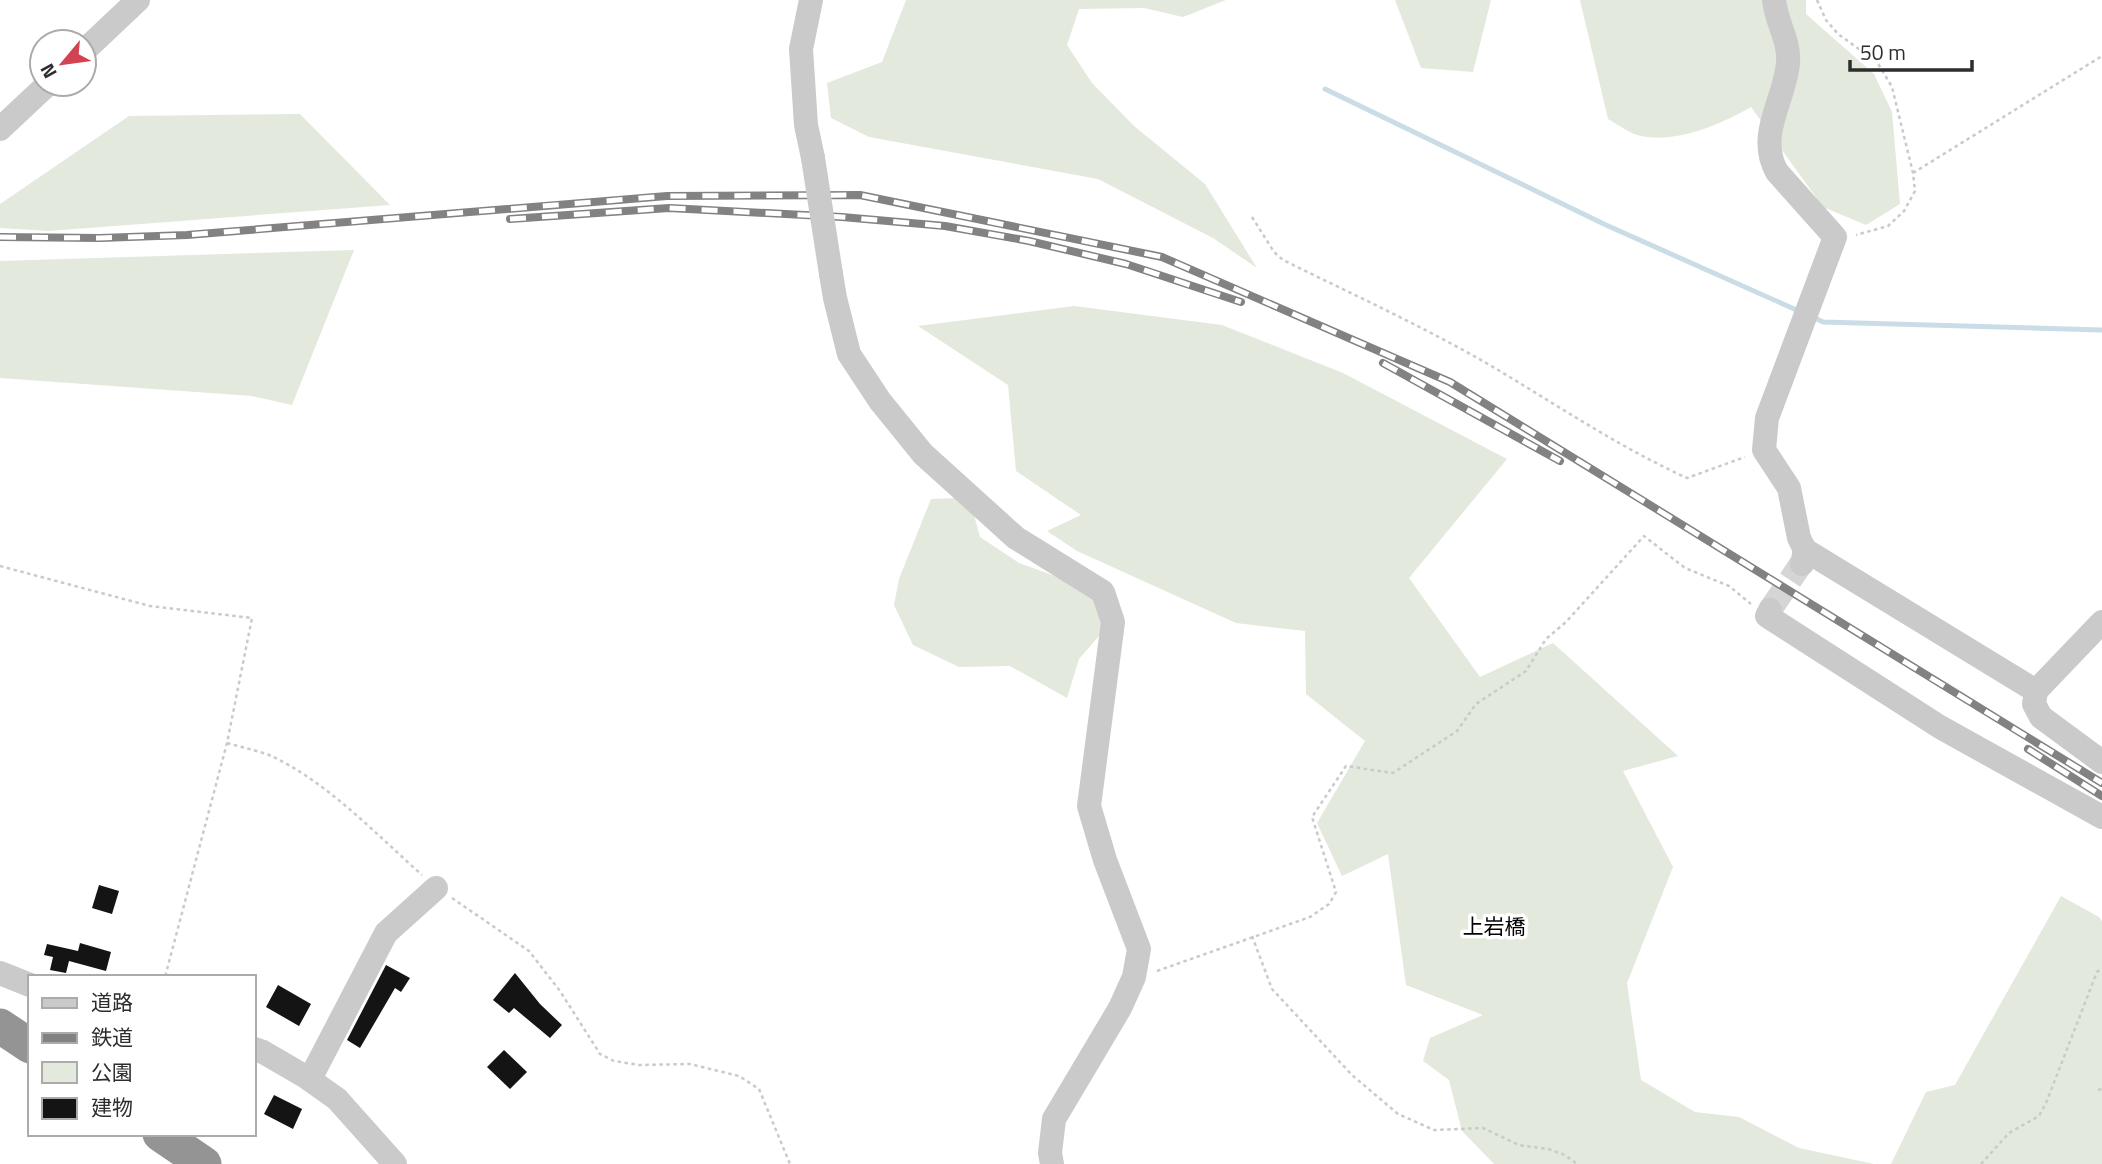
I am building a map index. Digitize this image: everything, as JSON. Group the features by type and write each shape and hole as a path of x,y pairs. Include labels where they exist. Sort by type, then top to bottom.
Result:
{"highway":[{"path":"0,1026 28,1045"},
{"path":"163,1136 204,1164"}],"street":[{"path":"98,38 138,0"},
{"path":"811,0 801,49 806,125 835,298 849,354 880,401 923,454 1016,538 1103,592 1113,622 1089,806 1105,860 1139,948 1133,977 1121,1008 1054,1119 1050,1153 1052,1164"},
{"path":"1774,0 1775,15 1787,44 1788,63 1768,139 1770,160 1777,172 1835,237 1767,418 1764,450 1789,488 1803,557 2036,691"},
{"path":"0,129 33,98"},
{"path":"1768,613 1940,727 2102,817"},
{"path":"2102,622 2036,691 2034,704 2041,717 2102,762"},
{"path":"310,1079 386,933 436,888"},
{"path":"0,973 28,984"},
{"path":"256,1050 310,1079 337,1100 395,1164"}],"path":[{"path":"1817,0 1826,20 1838,34 1877,62 1892,87 1915,191 1904,211 1888,226 1860,235 1835,237"},
{"path":"1913,173 2102,56"},
{"path":"1252,217 1274,252 1283,260 1486,363 1608,438 1665,468 1687,478 1764,450"},
{"path":"1133,977 1310,917 1329,904 1336,892 1311,817 1346,766 1393,773 1457,731 1476,704 1526,671 1546,639 1566,622 1644,536 1685,568 1729,586 1768,613"},
{"path":"0,566 150,606 252,618 227,743 166,975"},
{"path":"227,743 268,755 302,773 343,805 436,888 529,951 560,991 600,1054 614,1061 639,1065 690,1064 739,1076 759,1089 790,1164"},
{"path":"1251,936 1272,989 1352,1075 1398,1114 1434,1130 1483,1128 1519,1145 1548,1149 1565,1155 1577,1164"},
{"path":"1982,1164 2008,1133 2039,1116 2097,972 2102,968"}],"green space":[{"path":"906,0 1226,0 1183,17 1144,8 1079,9 1067,45 1092,83 1134,126 1205,184 1257,268 1213,238 1098,179 869,137 831,118 827,83 882,62"},
{"path":"1395,0 1491,0 1473,72 1421,68"},
{"path":"1580,0 1806,0 1806,14 1874,74 1892,112 1900,204 1866,225 1823,207 1751,107 1696,132 1666,137 1637,135 1608,119"},
{"path":"300,114 390,205 49,231 0,228 0,204 129,116"},
{"path":"354,250 292,405 252,396 0,378 0,261"},
{"path":"1074,306 1222,325 1343,373 1507,459 1409,578 1480,677 1553,643 1678,756 1623,771 1673,867 1627,983 1641,1080 1695,1112 1739,1117 1799,1148 1874,1164 1494,1164 1462,1131 1449,1080 1423,1061 1430,1038 1483,1015 1406,985 1388,854 1342,876 1317,823 1365,741 1306,694 1305,631 1236,623 1077,551 1047,531 1081,515 1016,471 1008,385 918,326"},
{"path":"960,498 974,515 980,537 1019,563 1094,590 1105,629 1079,659 1067,698 1010,666 959,667 913,645 894,605 899,579 931,499"},
{"path":"2061,896 2102,921 2102,1164 1891,1164 1926,1092 1955,1085"}],"building":[{"path":"99,885 119,891 112,914 92,908"},
{"path":"80,943 111,952 106,971 69,961 66,973 50,970 53,957 44,955 47,944 78,951"},
{"path":"386,965 410,978 401,992 395,988 360,1048 347,1040"},
{"path":"515,973 540,1004 562,1025 550,1038 514,1008 509,1013 493,1000"},
{"path":"278,985 311,1004 299,1026 266,1007"},
{"path":"504,1050 527,1072 510,1089 487,1067"},
{"path":"274,1095 302,1109 293,1129 264,1114"}],"waterway":[{"path":"1325,89 1606,225 1801,312"},
{"path":"1813,317 1823,322 2102,330"}],"tunnel":[{"path":"1770,610 1801,564"}],"railway":[{"path":"0,237 187,235 667,196 860,195 1162,257 1450,382 2102,783"},
{"path":"510,219 669,208 842,217 945,226 1029,241 1126,264 1241,302"},
{"path":"1383,363 1560,461"},
{"path":"2028,749 2102,796"}],"district":[{"name":"上岩橋","path":"1494,927"}]}
